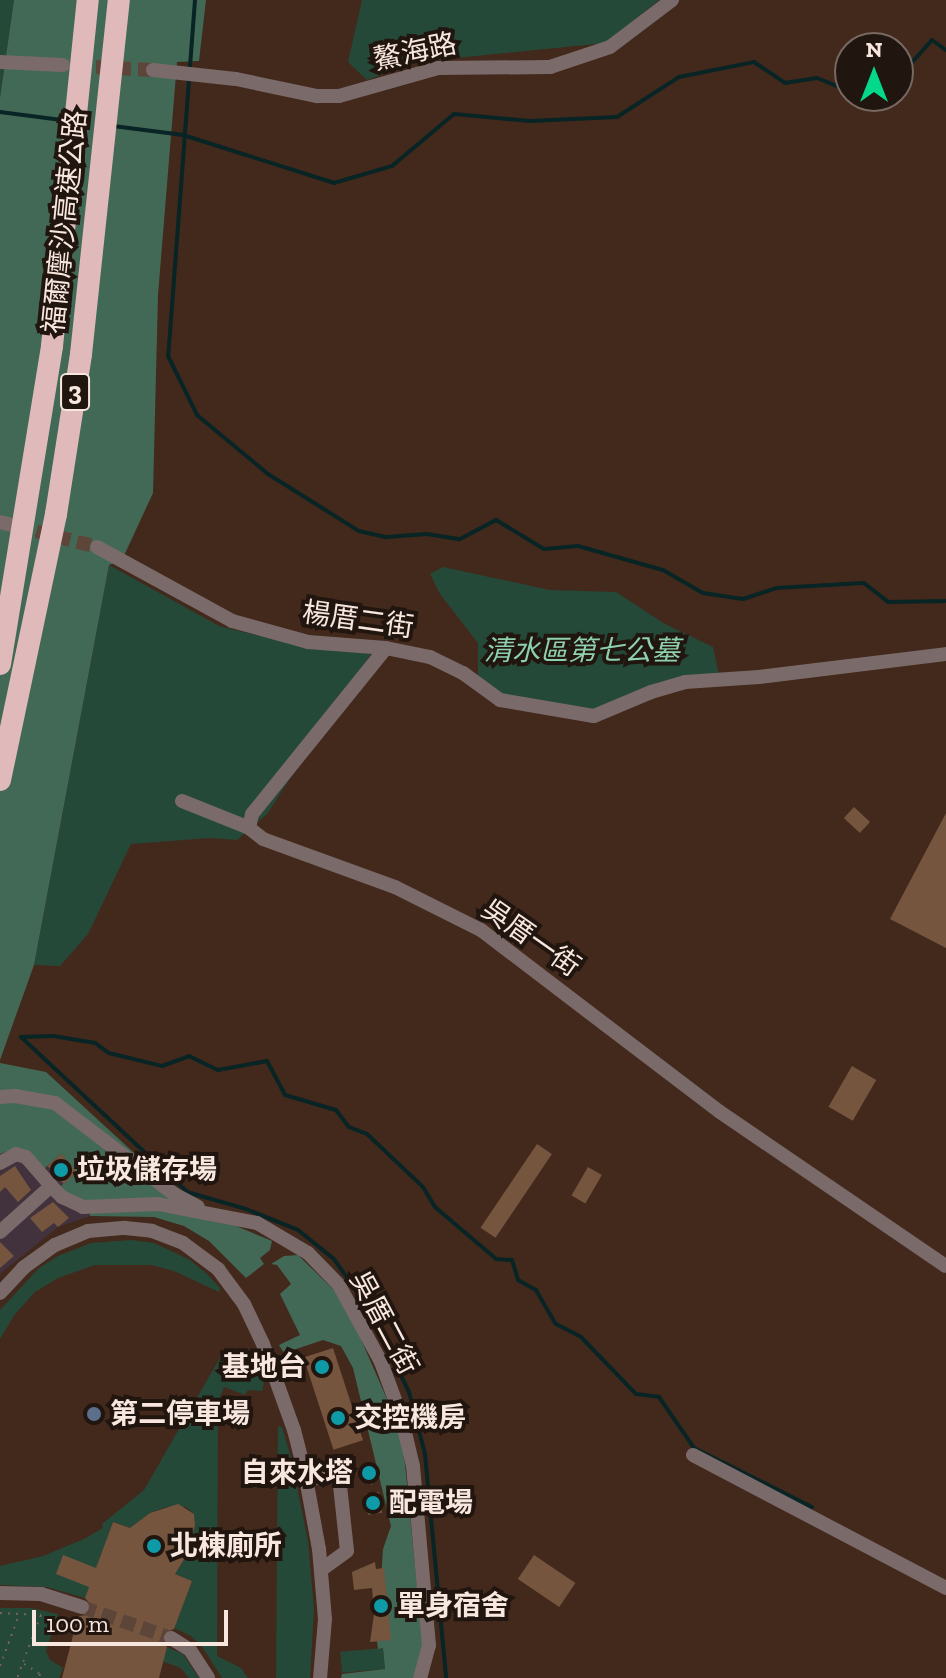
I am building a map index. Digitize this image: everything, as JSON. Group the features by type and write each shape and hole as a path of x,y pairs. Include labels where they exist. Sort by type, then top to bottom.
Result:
{"highway":[{"name":"福爾摩沙高速公路","path":"0,664 36,460 65,242 88,0"},
{"name":"福爾摩沙高速公路","path":"0,780 56,514 74,397 119,0"},
{"path":"0,622 36,460"}],"street":[{"name":"鰲海路","path":"153,70 236,79 317,96 339,96 438,68 550,67 610,47 672,0"},
{"path":"0,62 63,65"},
{"name":"楊厝二街","path":"97,547 232,621 308,642 386,648 430,657 463,673 500,700 594,716 651,692 685,682 759,677 946,654"},
{"path":"249,828 252,814 386,648"},
{"name":"吳厝一街","path":"182,801 249,828 263,839 395,887 481,930 720,1112 946,1266"},
{"path":"0,1097 15,1096 55,1103 174,1194 205,1211"},
{"path":"0,1163 16,1154 26,1157 62,1197 83,1207 140,1203 205,1211"},
{"path":"0,1232 51,1186"},
{"name":"吳厝二街","path":"205,1211 257,1223 308,1253 339,1285 381,1362 401,1416 413,1466 429,1645 420,1678"},
{"path":"0,1293 33,1260 55,1245 88,1231 125,1228 152,1231 183,1243 218,1269 244,1304 280,1389 306,1479 321,1570 325,1619 320,1678"},
{"path":"693,1455 946,1588"},
{"path":"306,1479 339,1476 347,1551 321,1570"},
{"path":"0,1593 41,1594 82,1607"},
{"path":"171,1638 190,1650 208,1678"}],"path":[{"path":"0,1614 41,1615 17,1678"},
{"path":"0,1666 20,1614"},
{"path":"23,1663 40,1674 39,1678"}],"shaded area":[{"path":"16,1148 61,1154 77,1172 90,1203 90,1216 58,1227 0,1274 0,1154"}],"green space":[{"path":"0,0 14,0 0,98"},
{"path":"14,0 206,0 199,61 177,62 158,295 153,493 122,560 109,565 34,965 0,1060 0,98"},
{"path":"362,0 659,0 606,43 416,62 367,80 348,62"},
{"path":"109,565 219,626 302,646 371,654 267,814 237,840 210,838 131,844 88,934 60,966 34,965"},
{"name":"清水區第七公墓","path":"443,567 550,590 616,592 665,624 713,647 719,675 660,682 588,712 506,696 478,678 478,643 440,594 430,574"},
{"path":"0,1063 46,1072 207,1220 236,1226 272,1241 270,1250 260,1258 264,1264 246,1278 209,1241 184,1226 154,1217 90,1216 90,1203 70,1196 61,1186 76,1172 61,1154 45,1168 29,1153 16,1148 0,1154"},
{"path":"131,1240 154,1243 190,1260 220,1288 219,1292 174,1271 151,1265 95,1265 58,1278 35,1292 15,1314 0,1339 0,1310 39,1268 58,1256 91,1243"},
{"path":"298,1255 335,1291 360,1337 397,1422 405,1464 422,1637 423,1657 414,1678 341,1678 342,1674 385,1669 383,1648 378,1649 377,1641 383,1549 391,1526 353,1368 341,1346 323,1340 284,1353 279,1345 300,1335 280,1294 291,1284 277,1265 271,1264 284,1256"},
{"path":"221,1356 258,1370 264,1383 262,1391 248,1390 245,1395 224,1387 218,1402 217,1656 241,1668 248,1678 222,1678 203,1648 191,1636 174,1628 192,1581 175,1574 188,1553 195,1525 194,1514 186,1507 166,1507 150,1513 131,1528 113,1522 85,1598 47,1587 0,1585 0,1566 43,1556 84,1539 103,1528 102,1524 144,1490"},
{"path":"278,1426 282,1427 292,1461 308,1541 314,1609 310,1678 276,1678"},
{"path":"0,1608 30,1608 58,1614 46,1651 50,1660 63,1668 59,1678 0,1678"},
{"path":"167,1647 183,1654 199,1678 189,1678 181,1668 162,1661"},
{"path":"383,1648 385,1669 342,1673 340,1652"}],"building":[{"path":"854,807 870,822 860,833 844,818"},
{"path":"946,813 946,948 890,919"},
{"path":"852,1066 876,1080 853,1121 828,1107"},
{"path":"537,1144 552,1154 495,1238 481,1228"},
{"name":"垃圾儲存場","path":"61,1154 77,1172 64,1184 48,1166"},
{"path":"15,1166 31,1190 18,1202 5,1187 0,1192 0,1176"},
{"path":"588,1167 602,1175 585,1204 572,1196"},
{"path":"53,1202 69,1218 58,1227 54,1223 42,1232 30,1218"},
{"path":"0,1242 14,1256 0,1268"},
{"path":"333,1348 363,1440 333,1450 304,1358"},
{"name":"自來水塔","path":"369,1465 376,1471 372,1485 361,1475 362,1468"},
{"name":"配電場","path":"379,1492 382,1513 368,1515 365,1494"},
{"path":"178,1504 194,1514 195,1525 188,1553 175,1574 192,1581 174,1629 162,1633 162,1642 167,1647 159,1678 62,1678 78,1616 88,1615 92,1606 85,1598 89,1587 56,1574 63,1555 96,1568 113,1522 130,1528 150,1513"},
{"path":"534,1555 575,1583 559,1607 518,1579"},
{"name":"單身宿舍","path":"375,1562 376,1569 384,1568 391,1640 370,1642 374,1614 372,1588 354,1590 352,1572"}],"waterway":[{"path":"195,0 168,356 197,415 268,474 359,531 386,537 427,534 460,539 496,520 544,549 578,546 663,570 703,593 743,599 776,588 864,583 888,602 946,601"},
{"path":"914,60 932,40 946,50"},
{"path":"113,126 183,135 334,183 392,166 454,114 530,121 617,117 679,77 754,62 785,83 817,78 834,85"},
{"path":"0,112 69,121"},
{"path":"21,1037 53,1036 95,1043 109,1053 162,1066 189,1056 218,1070 267,1061 285,1095 336,1110 349,1127 367,1134 423,1187 435,1207 496,1259 512,1260 518,1280 536,1290 556,1324 581,1337 636,1394 659,1397 694,1448 812,1507"},
{"path":"21,1037 187,1192 246,1209 298,1230 334,1259 370,1311 409,1392 425,1454 446,1678"}],"tunnel":[{"path":"75,66 153,70"},
{"path":"16,526 97,547"},
{"path":"82,1607 171,1638"}],"place":[{"name":"垃圾儲存場","path":"61,1170"},
{"name":"基地台","path":"322,1367"},
{"name":"第二停車場","path":"94,1414"},
{"name":"交控機房","path":"338,1418"},
{"name":"自來水塔","path":"369,1473"},
{"name":"配電場","path":"373,1503"},
{"name":"北棟廁所","path":"154,1546"},
{"name":"單身宿舍","path":"381,1606"}]}
